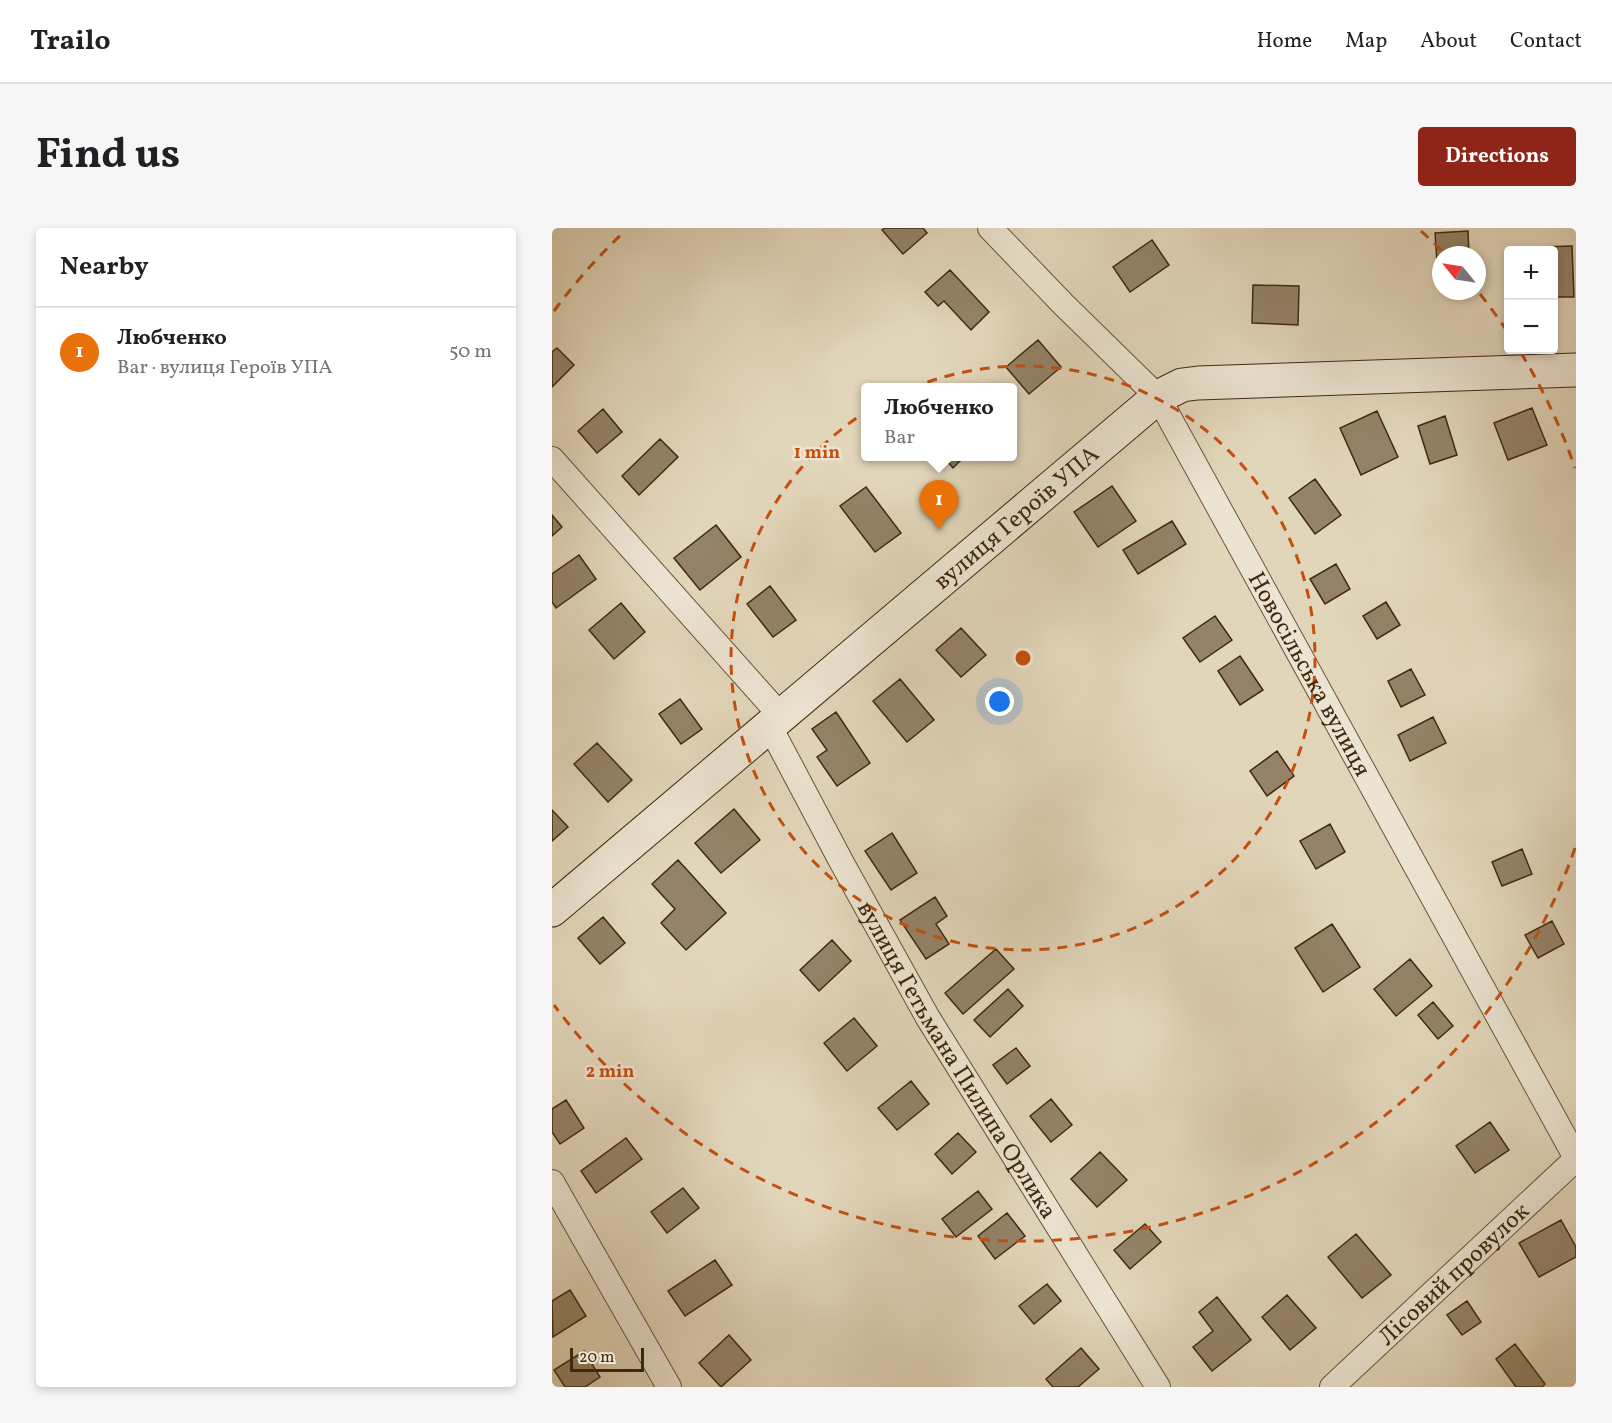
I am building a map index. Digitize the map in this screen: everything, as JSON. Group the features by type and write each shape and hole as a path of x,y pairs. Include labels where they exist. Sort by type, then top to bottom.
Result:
{"street":[{"name":"Новосільська вулиця","path":"990,228 1158,398 1576,1159"},
{"name":"вулиця Героїв УПА","path":"552,910 1158,398 1182,385 1576,370"},
{"name":"вулиця Гетьмана Пилипа Орлика","path":"552,459 776,721 928,1018 1158,1387"},
{"name":"Лісовий провулок","path":"1332,1387 1576,1159"},
{"path":"552,1182 669,1387"}],"building":[{"path":"885,228 923,228 927,233 903,254 882,230"},
{"path":"1468,231 1469,246 1436,246 1435,233"},
{"path":"1152,240 1169,265 1130,292 1113,267"},
{"path":"1558,246 1572,246 1574,297 1558,297"},
{"path":"950,270 989,312 971,330 944,301 938,306 925,292"},
{"path":"1253,285 1299,286 1298,325 1252,323"},
{"path":"1038,340 1061,367 1029,394 1006,367"},
{"path":"557,348 574,365 552,387 552,352"},
{"path":"1532,408 1547,445 1508,460 1494,423"},
{"path":"603,409 622,432 597,453 578,431"},
{"path":"1377,411 1398,457 1361,475 1340,428"},
{"path":"1445,416 1457,455 1430,464 1418,426"},
{"path":"660,439 678,457 639,495 622,476"},
{"path":"947,461 960,461 953,468"},
{"path":"1315,479 1341,515 1315,534 1289,498"},
{"path":"1112,486 1136,521 1098,547 1074,512"},
{"path":"866,487 901,533 875,552 840,506"},
{"path":"552,515 562,527 552,536"},
{"path":"1172,521 1186,544 1138,574 1123,550"},
{"path":"716,525 741,557 700,590 674,558"},
{"path":"579,555 596,579 556,608 552,602 552,574"},
{"path":"1336,564 1350,589 1325,604 1310,579"},
{"path":"770,586 796,620 773,637 747,604"},
{"path":"1386,602 1400,625 1377,639 1363,616"},
{"path":"621,603 645,632 614,659 589,630"},
{"path":"1215,616 1232,640 1200,662 1183,638"},
{"path":"961,628 986,655 961,677 936,650"},
{"path":"1240,656 1263,690 1240,705 1218,671"},
{"path":"1411,669 1425,695 1401,707 1388,681"},
{"path":"900,679 934,720 907,742 873,701"},
{"path":"680,699 702,729 681,744 659,714"},
{"path":"836,712 870,763 837,786 817,757 827,750 812,729"},
{"path":"1433,717 1446,743 1410,761 1398,735"},
{"path":"597,743 632,780 608,802 574,764"},
{"path":"1277,751 1294,776 1267,796 1250,771"},
{"path":"734,809 760,840 721,873 695,843"},
{"path":"552,810 568,827 552,841"},
{"path":"1330,824 1345,852 1316,869 1300,841"},
{"path":"892,833 917,873 891,890 865,851"},
{"path":"1522,849 1532,874 1502,886 1492,862"},
{"path":"678,860 726,913 686,950 661,923 675,909 652,884"},
{"path":"935,897 947,916 936,924 949,944 926,959 900,920"},
{"path":"603,917 625,943 600,964 578,938"},
{"path":"1552,921 1564,944 1538,958 1525,935"},
{"path":"1332,924 1360,967 1323,992 1295,948"},
{"path":"832,940 851,961 819,991 800,970"},
{"path":"996,949 1014,969 963,1014 945,993"},
{"path":"1410,959 1432,986 1396,1016 1374,989"},
{"path":"1008,989 1023,1006 990,1037 974,1020"},
{"path":"1433,1002 1453,1026 1438,1039 1418,1015"},
{"path":"854,1018 877,1046 847,1071 824,1043"},
{"path":"1016,1048 1030,1066 1007,1084 993,1065"},
{"path":"911,1081 929,1104 897,1130 878,1108"},
{"path":"1051,1099 1072,1125 1051,1142 1030,1116"},
{"path":"566,1100 584,1128 560,1144 552,1132 552,1109"},
{"path":"1490,1122 1509,1150 1475,1173 1456,1146"},
{"path":"958,1133 976,1152 952,1174 935,1154"},
{"path":"626,1138 642,1159 596,1193 581,1171"},
{"path":"1100,1152 1127,1180 1097,1207 1071,1179"},
{"path":"683,1188 699,1208 667,1233 651,1212"},
{"path":"978,1191 992,1209 956,1237 942,1219"},
{"path":"1007,1213 1025,1236 995,1259 978,1236"},
{"path":"1561,1220 1576,1247 1576,1257 1539,1277 1519,1243"},
{"path":"1145,1224 1161,1242 1130,1269 1114,1250"},
{"path":"1356,1234 1391,1275 1362,1298 1328,1257"},
{"path":"715,1260 732,1285 685,1316 668,1291"},
{"path":"1047,1284 1061,1301 1034,1324 1019,1306"},
{"path":"570,1290 586,1316 553,1337 552,1301"},
{"path":"1287,1295 1316,1328 1290,1350 1262,1317"},
{"path":"1217,1297 1251,1340 1212,1371 1193,1347 1213,1331 1199,1312"},
{"path":"1467,1301 1481,1322 1462,1335 1447,1315"},
{"path":"729,1335 751,1360 721,1387 699,1363"},
{"path":"1515,1344 1545,1384 1542,1387 1516,1387 1496,1359"},
{"path":"1081,1348 1099,1369 1078,1387 1053,1387 1046,1379"},
{"path":"584,1351 600,1377 585,1387 565,1387 554,1370"}],"place":[{"name":"Любченко","path":"939,530"}]}
